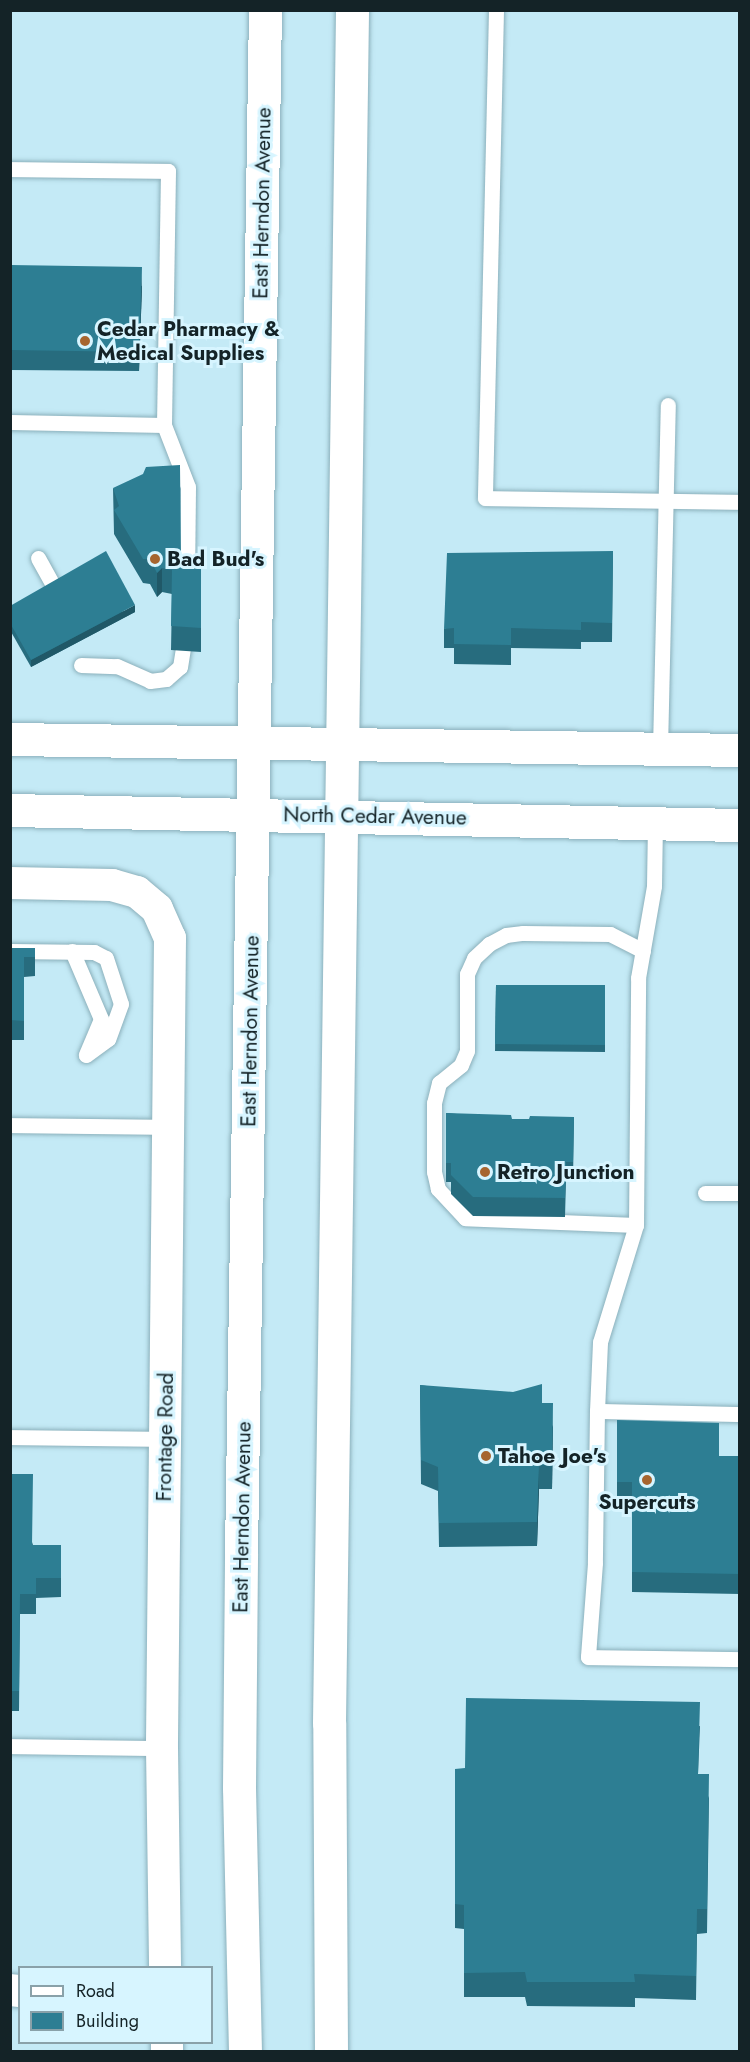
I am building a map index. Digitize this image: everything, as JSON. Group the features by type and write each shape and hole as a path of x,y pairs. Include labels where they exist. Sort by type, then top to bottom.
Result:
{"main road":[{"name":"East Herndon Avenue","path":"245,2052 239,1788 265,10"},
{"path":"331,2052 328,1861 352,10"},
{"path":"10,739 740,750"},
{"name":"North Cedar Avenue","path":"10,810 342,815 655,825 740,825"}],"street":[{"name":"Frontage Road","path":"10,883 112,885 137,892 157,909 170,938 170,1127 162,1748 165,1966"}],"lane":[{"path":"496,10 485,498 740,502"},
{"path":"10,169 168,171 164,425 188,487 187,608 184,658 175,674 166,679 150,681 117,666 81,665"},
{"path":"660,749 668,405"},
{"path":"10,422 164,425"},
{"path":"38,558 55,589"},
{"path":"655,825 654,886 638,978 636,1225 600,1342 596,1563 588,1657 740,1659"},
{"path":"636,1225 465,1218 438,1189 434,1172 434,1103 439,1083 461,1065 467,1051 467,974 474,958 489,944 523,933 610,934 643,951"},
{"path":"10,951 72,951 94,952 106,958 120,991 119,1015 108,1040 86,1055 101,1019 72,951"},
{"path":"10,1125 170,1127"},
{"path":"705,1193 740,1193"},
{"path":"597,1411 740,1414"},
{"path":"10,1437 165,1438"},
{"path":"10,1746 162,1748"}],"building":[{"path":"10,265 142,267 139,352 10,350"},
{"name":"Bad Bud's","path":"180,465 181,559 201,559 201,628 171,626 172,570 162,568 157,573 150,559 143,559 114,510 119,506 113,488 143,474 146,467"},
{"name":"Bad Bud's","path":"106,551 135,605 31,660 10,623 10,606"},
{"path":"613,551 612,623 581,622 581,630 511,628 511,645 454,644 454,628 444,629 447,553"},
{"path":"10,948 35,948 35,957 24,957 24,1021 10,1020"},
{"path":"496,985 605,985 605,1045 495,1044"},
{"path":"446,1113 511,1115 512,1119 529,1119 530,1116 574,1117 573,1162 566,1162 565,1198 473,1197 451,1175 451,1163 446,1163"},
{"name":"Tahoe Joe's","path":"542,1384 542,1403 553,1403 552,1464 539,1465 537,1522 439,1523 438,1467 421,1460 420,1385 513,1392"},
{"path":"617,1420 719,1423 719,1456 740,1456 740,1574 632,1572 632,1482 617,1482"},
{"path":"10,1474 33,1474 32,1545 61,1545 61,1578 36,1578 36,1594 20,1594 19,1691 10,1691"},
{"path":"466,1698 700,1702 698,1774 709,1774 707,1909 697,1909 696,1976 634,1974 635,1982 527,1982 525,1972 464,1973 464,1905 455,1904 455,1769 465,1768"}],"place":[{"name":"Cedar Pharmacy & Medical Supplies","path":"85,341"},
{"name":"Bad Bud's","path":"155,559"},
{"name":"Retro Junction","path":"485,1172"},
{"name":"Tahoe Joe's","path":"486,1456"},
{"name":"Supercuts","path":"647,1480"}]}
